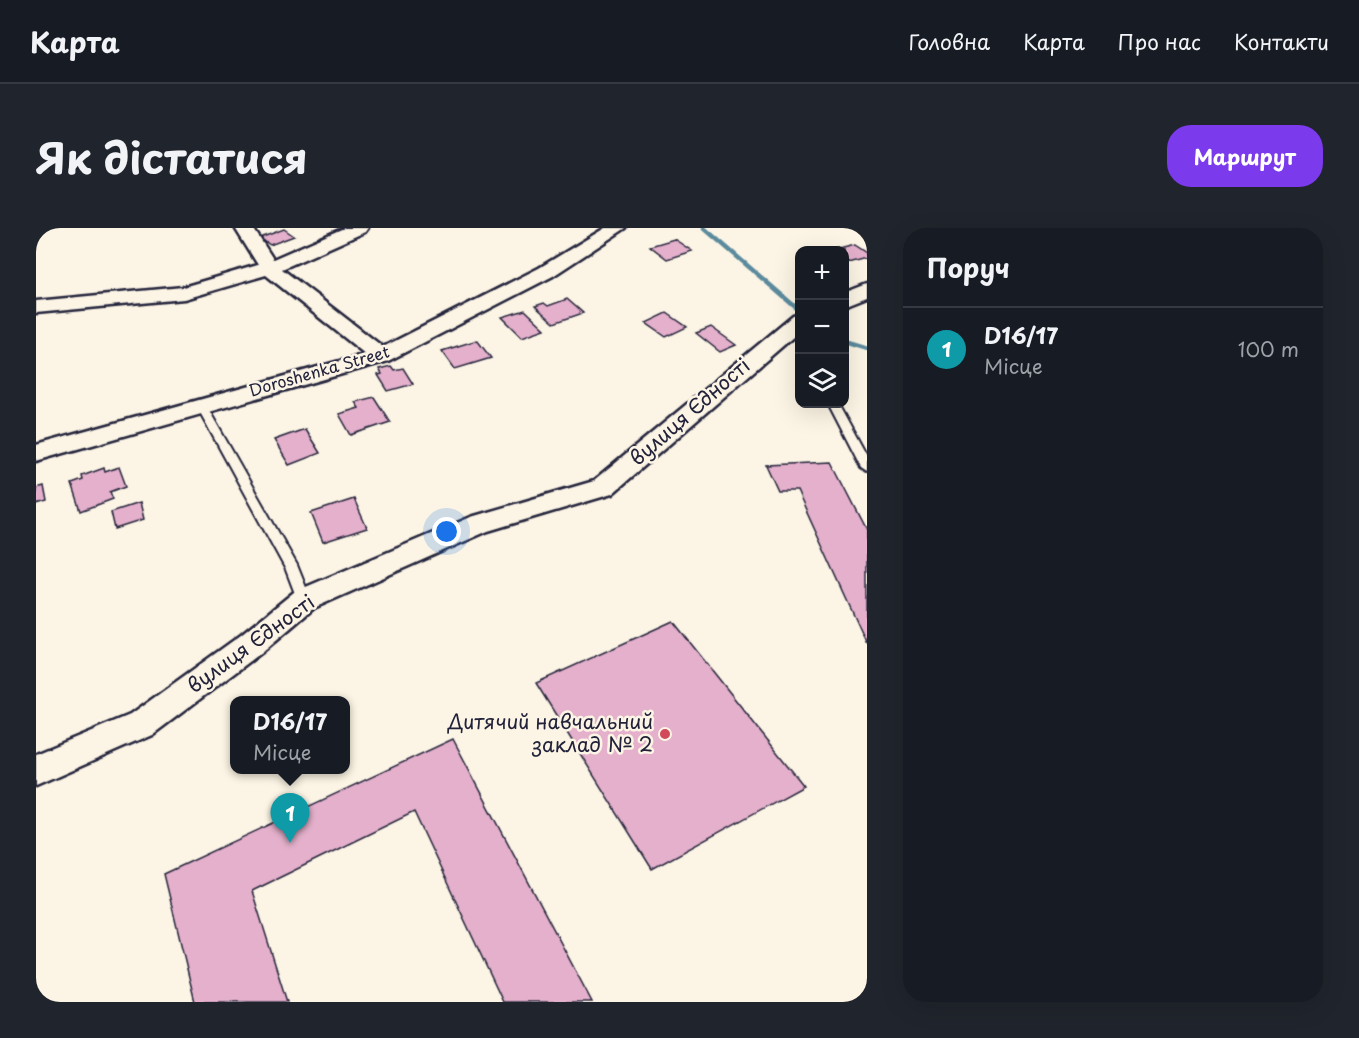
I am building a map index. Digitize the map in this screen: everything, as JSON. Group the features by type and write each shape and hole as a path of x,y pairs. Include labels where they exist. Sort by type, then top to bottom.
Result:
{"street":[{"path":"244,228 269,268 381,356"},
{"path":"36,307 184,293 269,268 359,228"},
{"name":"Doroshenka Street","path":"36,453 381,356 546,272 617,228"},
{"path":"849,298 867,290"},
{"name":"вулиця Єдності","path":"36,770 141,725 251,644 304,600 480,524 603,488 795,324"}],"lane":[{"path":"201,405 292,569 304,600"},
{"path":"835,408 867,468"}],"building":[{"path":"284,229 294,236 270,245 260,238"},
{"path":"674,239 692,251 667,259 650,246"},
{"path":"855,245 867,253 867,258 849,263 849,246"},
{"path":"567,299 583,313 554,323 535,306 544,303 548,306"},
{"path":"525,310 545,329 522,337 502,317"},
{"path":"667,313 687,327 666,337 646,323"},
{"path":"711,327 736,345 720,352 696,333"},
{"path":"477,340 491,358 455,369 442,351"},
{"path":"391,366 394,370 403,368 413,384 388,391 378,375 382,374 379,369"},
{"path":"374,397 390,422 351,435 339,414 359,408 355,402"},
{"path":"305,429 320,453 289,465 274,440"},
{"path":"832,462 867,530 867,644 797,491 778,491 766,465"},
{"path":"119,467 126,486 110,492 113,499 81,511 72,484 83,480 82,476 104,468 105,472"},
{"path":"43,486 46,502 36,505 36,488"},
{"path":"354,499 367,528 323,542 311,513"},
{"path":"139,503 143,520 115,529 111,512"},
{"name":"Дитячий навчальний заклад № 2","path":"673,621 804,786 652,869 536,683"},
{"path":"453,739 592,1002 503,1002 414,812 252,891 287,1002 195,1002 164,874"}],"waterway":[{"path":"704,228 795,307"},
{"path":"849,343 867,348"}],"place":[{"name":"Дитячий навчальний заклад № 2","path":"665,734"},
{"name":"D16/17","path":"290,843"}]}
